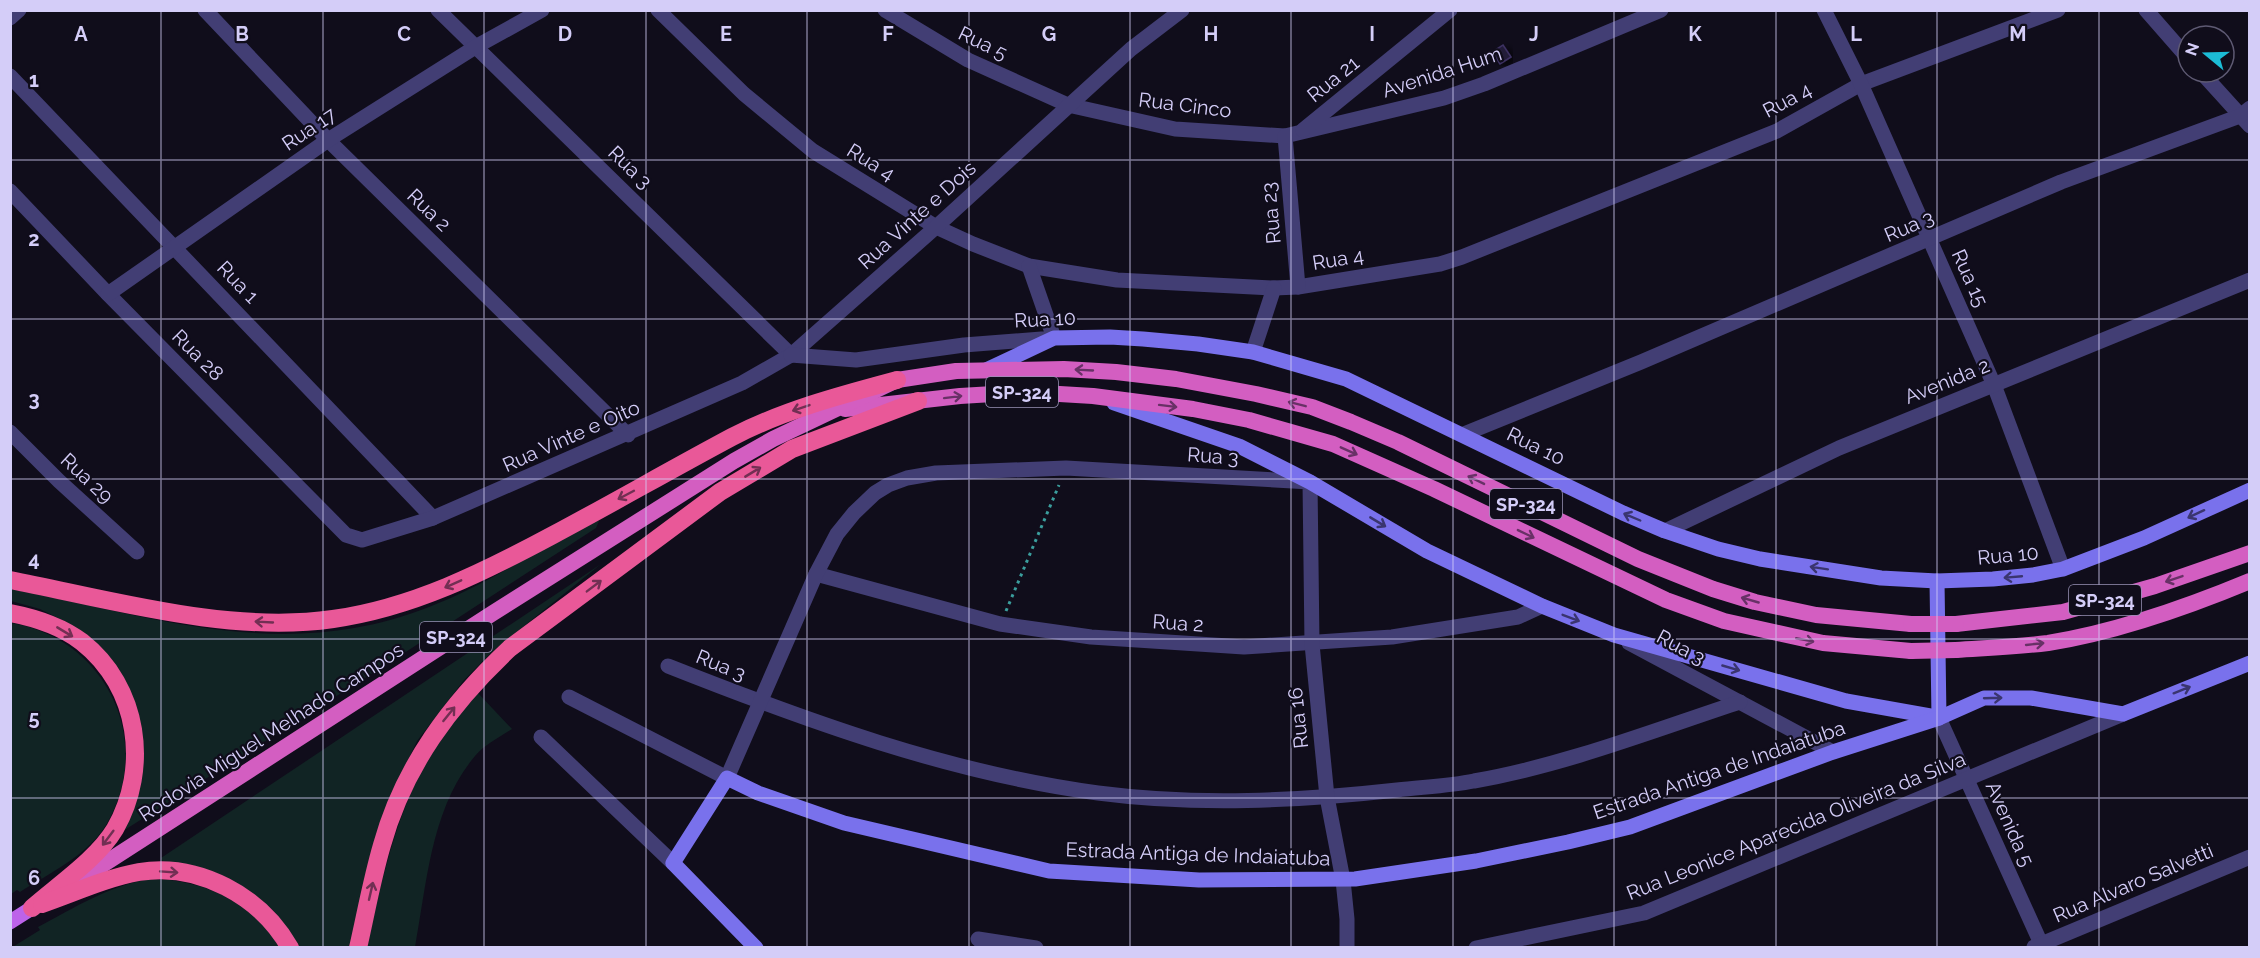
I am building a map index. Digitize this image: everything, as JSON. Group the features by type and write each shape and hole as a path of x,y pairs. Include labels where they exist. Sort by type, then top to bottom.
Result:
{"highway":[{"name":"Rodovia Miguel Melhado Campos","path":"22,915 87,876 734,461 772,439 897,380 956,371 1064,369 1165,377 1312,407 1398,442 1638,559 1713,589 1755,602 1816,615 1911,624 1956,624 2063,612 2155,586 2250,553"},
{"path":"10,580 149,607 233,620 284,623 332,620 372,613 420,598 505,561 734,436 784,414 897,380"},
{"name":"Rodovia Miguel Melhado Campos","path":"832,411 960,396 1026,392 1093,396 1193,409 1249,420 1333,444 1434,489 1666,600 1724,621 1823,643 1911,651 2048,643 2088,635 2195,604 2250,581"},
{"path":"358,948 382,844 402,790 426,744 488,669 510,648 720,492 792,449 918,401"},
{"path":"10,613 55,626 81,642 100,660 124,699 135,739 136,763 126,803 114,829 100,849 22,915"},
{"path":"22,915 115,878 140,872 166,871 205,878 243,897 275,924 290,948"}],"main road":[{"name":"Rua 10","path":"1054,338 1143,339 1253,352 1346,379 1464,434 1623,513 1665,531 1718,549 1760,559 1881,578 1936,581 2033,575 2063,569 2144,538 2250,490"},
{"path":"984,371 1054,338"},
{"path":"1093,396 1239,446 1310,482"},
{"name":"Rua 3","path":"1310,482 1427,551 1542,606 1614,635"},
{"path":"1936,581 1939,718"},
{"path":"1614,635 1846,701 1939,718 1984,698 2031,698 2123,714"},
{"name":"Rua Leonice Aparecida Oliveira da Silva","path":"2123,714 2250,663"},
{"name":"Estrada Antiga de Indaiatuba","path":"727,778 758,793 843,823 1049,871 1199,880 1342,880 1384,876 1476,861 1630,827 1833,752 1939,718"},
{"path":"727,778 673,863 756,948"}],"street":[{"path":"10,18 19,10"},
{"name":"Rua 2","path":"205,10 328,140 628,435"},
{"name":"Rua 3","path":"438,10 791,355"},
{"name":"Rua 17","path":"108,294 328,140 477,46 542,10"},
{"name":"Rua 4","path":"658,10 744,94 813,152 936,227 1029,266 1117,280 1274,288 1440,264 1462,257 1777,131 1861,84 2058,10"},
{"name":"Rua Vinte e Dois","path":"791,355 936,227 1131,49 1182,10"},
{"name":"Rua 21","path":"1292,135 1449,10"},
{"name":"Avenida Hum","path":"1292,135 1485,84 1661,10"},
{"name":"Rua 15","path":"1824,10 1861,84 1994,385 2063,569"},
{"path":"2146,10 2176,44"},
{"name":"Rua 5","path":"890,12 968,60 1068,105"},
{"name":"Rua 1","path":"10,76 433,518"},
{"path":"2213,84 2247,117"},
{"name":"Rua Cinco","path":"1068,105 1175,129 1292,135"},
{"name":"Rua 3","path":"1464,434 1641,362 2061,182 2247,117"},
{"name":"Rua 23","path":"1292,135 1298,286"},
{"name":"Rua 28","path":"10,191 108,294 346,535 362,540"},
{"path":"1029,266 1054,338"},
{"name":"Avenida 2","path":"1665,531 1839,448 2250,280"},
{"path":"1253,352 1274,288"},
{"name":"Rua 10","path":"791,355 856,360 964,345 1054,338"},
{"name":"Rua Vinte e Oito","path":"362,540 433,518 628,435 742,383 791,355"},
{"name":"Rua 29","path":"10,432 59,481 137,552"},
{"name":"Rua 3","path":"727,778 816,574 837,534 854,513 875,493 888,485 907,478 936,473 1066,468 1310,482"},
{"name":"Rua 16","path":"1310,482 1312,644 1327,797 1347,919 1347,948"},
{"name":"Rua 2","path":"816,574 1000,624 1091,637 1244,648 1392,637 1518,616 1542,606"},
{"name":"Rua 3","path":"1614,635 1833,752"},
{"name":"Rua 3","path":"668,666 759,703 917,755 1084,791 1182,800 1249,801 1327,797 1472,782 1538,767 1740,702"},
{"path":"569,697 727,778"},
{"name":"Rua Leonice Aparecida Oliveira da Silva","path":"1476,948 1644,913 2123,714"},
{"name":"Avenida 5","path":"1939,718 2039,946"},
{"path":"541,737 673,863"},
{"name":"Rua Alvaro Salvetti","path":"2039,946 2250,856"},
{"path":"978,939 1036,948"}],"path":[{"path":"1000,624 1066,468"}],"green space":[{"path":"599,521 596,528 395,659 123,831 141,731 66,622 40,609 11,601 11,589 168,622 220,630 271,634 323,632 375,624 429,607 491,578 589,522"},
{"path":"601,564 492,652 464,680 417,741 387,805 350,947 298,947 278,916 253,895 225,881 163,862 161,858"},
{"path":"11,623 44,633 73,649 96,672 113,698 123,729 126,761 120,793 106,825 98,836 67,863 20,892 17,890 11,894"},
{"path":"477,692 512,729 487,745 475,756 460,777 449,799 433,847 415,947 367,948 388,858 411,792 433,750"},
{"path":"150,879 188,883 224,896 255,917 279,947 11,948 40,930 38,927 92,898 135,882"}],"building":[{"path":"1503,45 1511,57 1500,64 1492,52"}]}
